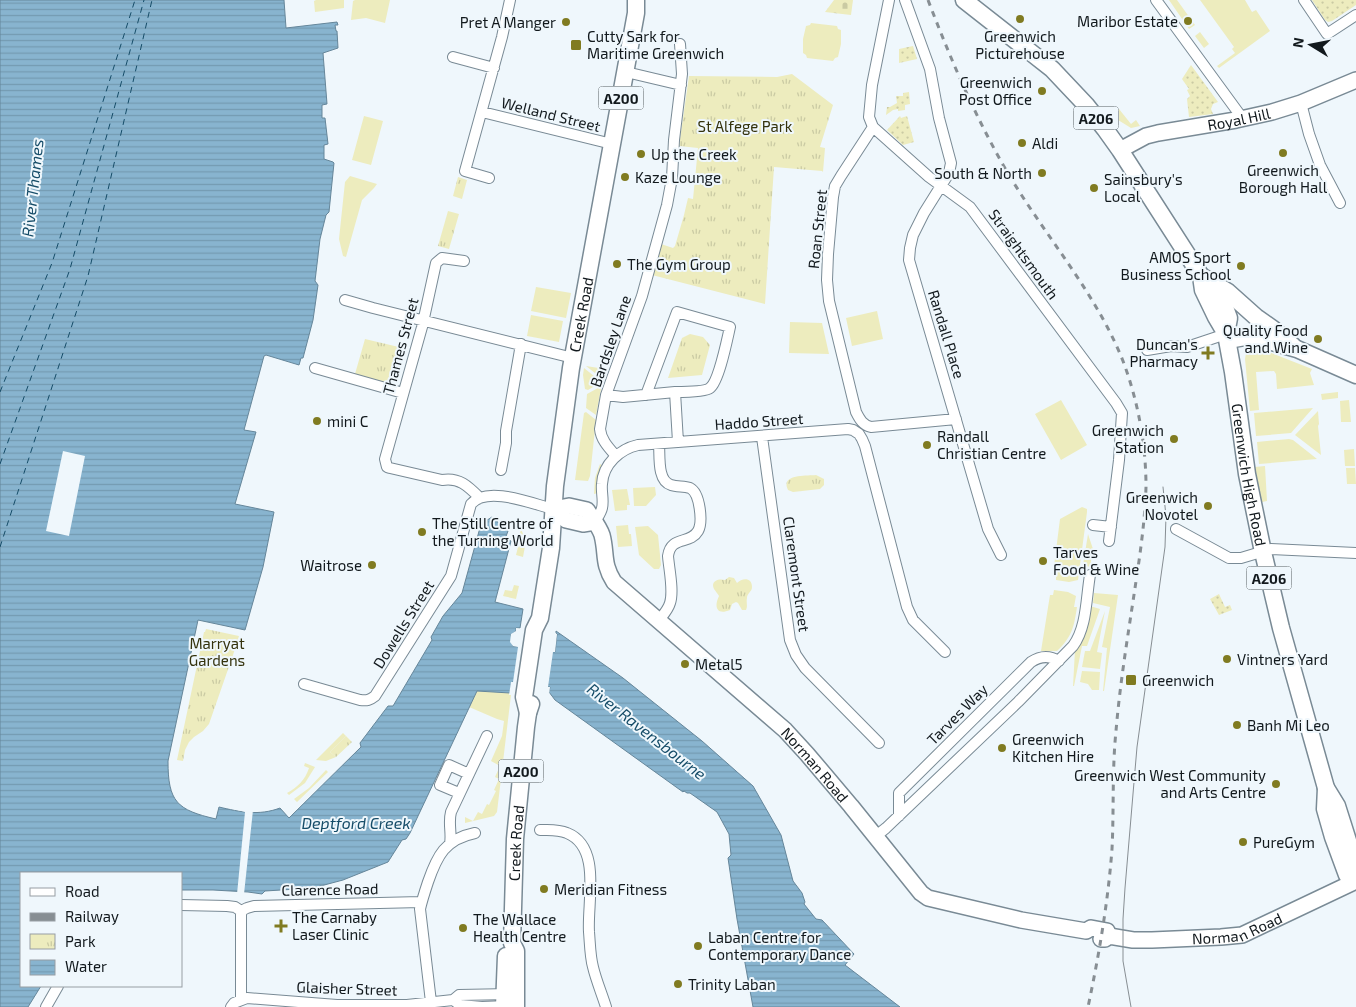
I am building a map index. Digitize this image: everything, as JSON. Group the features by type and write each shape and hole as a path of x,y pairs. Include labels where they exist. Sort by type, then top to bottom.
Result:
{"main road":[{"name":"Greenwich High Road","path":"964,0 1052,69 1086,106 1120,150 1207,279 1202,290 1216,317 1228,331 1253,507 1281,628 1326,788 1337,806 1356,866"},
{"name":"Creek Road","path":"510,1002 516,951 512,943 515,839 528,703 552,543 555,486 573,358 638,4"},
{"name":"Royal Hill","path":"1120,150 1146,136 1243,119 1301,103 1356,80"},
{"path":"1207,279 1228,292 1297,349"},
{"path":"1256,317 1239,316 1228,331 1245,337 1253,337 1297,349 1356,375"},
{"path":"553,509 569,506 587,510 595,522"},
{"name":"Norman Road","path":"595,522 602,536 608,573 614,582 785,730 876,836 912,884 921,894 928,898 1021,920 1086,931 1089,937 1105,939 1109,936 1133,940 1152,940 1242,935 1356,881"},
{"name":"Greenwich High Road","path":"1326,788 1325,809 1333,837 1346,875 1356,881"}],"street":[{"name":"Welland Street","path":"489,178 465,171 494,68 510,0"},
{"path":"873,127 868,117 872,85 889,0"},
{"path":"905,0 930,69 939,118 949,155 949,173 941,186"},
{"path":"1156,0 1243,119"},
{"path":"1304,0 1327,34 1356,15"},
{"name":"Bardsley Lane","path":"616,456 603,440 600,429 606,395 642,296 667,204 672,178 674,140 681,89 680,44"},
{"path":"453,57 494,68"},
{"path":"626,72 681,89"},
{"path":"1301,103 1320,165 1340,203"},
{"name":"Welland Street","path":"482,112 612,144"},
{"name":"Straightsmouth","path":"873,127 941,186 970,207 1122,413 1120,460 1109,541"},
{"name":"Roan Street","path":"873,127 841,176 832,197 827,280 829,301 856,412 862,423 867,426 879,427 956,419"},
{"name":"Randall Place","path":"941,186 913,235 909,260 988,528 1001,555"},
{"name":"Thames Street","path":"464,261 446,258 436,263 423,320 385,459 387,467 442,480 448,479 470,486 480,498"},
{"path":"345,300 573,358"},
{"path":"606,395 623,397 706,390 711,388 716,378 730,327 677,312 646,395"},
{"path":"1147,350 1171,346 1187,346 1228,331"},
{"path":"502,470 506,431 521,344"},
{"path":"315,368 403,393"},
{"path":"675,392 678,442"},
{"name":"Haddo Street","path":"616,456 630,447 853,430 862,439 907,607 913,620 945,652"},
{"name":"Claremont Street","path":"762,437 790,640 796,655 814,678 879,743"},
{"path":"659,444 663,479 667,484 689,488 695,492 699,499 700,524 698,532 692,537 672,544 669,550 671,602 659,620"},
{"path":"595,522 602,506 602,478 605,470 616,456"},
{"path":"480,498 486,496 506,497 553,509"},
{"name":"Dowells Street","path":"304,684 366,701 371,700 375,696 451,576 471,504 480,498"},
{"path":"1093,525 1111,527"},
{"path":"1176,529 1229,558 1241,558 1274,549 1356,553"},
{"path":"876,836 1018,702 1074,646 1079,638 1082,626 1090,575"},
{"name":"Tarves Way","path":"899,816 899,793 1031,662 1037,658 1045,657 1059,661"},
{"path":"450,844 449,818 487,736"},
{"path":"460,794 440,785 450,765 469,774"},
{"path":"540,830 556,830 568,833 578,841 588,856 591,870 589,930 591,952 593,966 606,1007"},
{"path":"431,1002 420,909 421,902 435,863 441,853 450,844 464,836 475,833"},
{"name":"Clarence Road","path":"242,911 254,906 421,902"},
{"path":"182,905 228,906 242,911 241,1000 234,1003 231,1007"},
{"path":"46,1007 57,987"},
{"name":"Glaisher Street","path":"241,1000 247,998 337,1006 408,1005 453,1000 460,1005 510,1002"}],"green space":[{"path":"344,0 344,8 315,12 314,1"},
{"path":"390,0 385,23 366,18 351,20 353,1"},
{"path":"834,0 853,0 851,15 825,12"},
{"path":"1169,0 1177,0 1195,25 1189,29"},
{"path":"1200,0 1245,0 1252,12 1256,10 1270,31 1219,68 1217,66 1235,53 1232,49 1234,47"},
{"path":"1312,0 1356,0 1356,5 1328,22"},
{"path":"811,23 837,26 841,30 841,44 838,57 833,61 807,58 803,53 803,39 806,26"},
{"path":"1200,32 1209,44 1204,48 1195,36"},
{"path":"913,46 917,59 899,63 899,49"},
{"path":"1191,65 1218,102 1213,104 1211,109 1213,114 1189,117 1187,99 1190,96 1187,90 1189,89 1182,79"},
{"name":"St Alfege Park","path":"792,74 833,105 820,147 825,148 823,172 774,167 765,304 652,275 661,244 673,248 675,246 688,198 693,199 698,148 679,146 689,76 777,77"},
{"path":"909,92 910,104 905,105 905,110 893,110 886,115 887,107 897,103 896,96 903,96 903,93"},
{"path":"1119,109 1131,124 1136,120 1140,126 1131,128 1110,115"},
{"path":"364,116 383,121 371,165 352,160"},
{"path":"900,116 901,118 907,116 914,142 903,145 887,130"},
{"path":"350,176 377,184 362,200 346,257 343,256 339,239 345,182"},
{"path":"458,177 467,180 462,199 453,196"},
{"path":"448,211 459,214 449,249 438,246"},
{"path":"536,287 571,293 566,318 531,311"},
{"path":"877,311 883,339 852,346 846,318"},
{"path":"531,315 563,321 559,342 527,336"},
{"path":"790,322 822,323 829,354 789,353"},
{"path":"690,334 703,337 710,345 702,375 668,378 682,338"},
{"path":"365,339 403,348 395,385 355,374"},
{"path":"1253,348 1261,349 1312,369 1310,373 1314,385 1277,389 1274,371 1256,372 1259,410 1250,411 1245,359 1246,353"},
{"path":"586,366 605,369 602,377 600,377"},
{"path":"584,368 599,380 600,383 588,390 585,389"},
{"path":"598,388 601,389 596,415 586,408 587,394"},
{"path":"1338,392 1338,398 1322,400 1321,394"},
{"path":"1061,400 1087,445 1061,460 1035,414"},
{"path":"1349,400 1351,422 1341,422 1340,401"},
{"path":"1313,408 1291,433 1256,436 1254,413"},
{"path":"1318,411 1318,426 1321,455 1295,435"},
{"path":"586,412 596,420 588,481 575,480 584,413"},
{"path":"1293,440 1317,459 1259,464 1257,442"},
{"path":"1354,449 1355,466 1345,466 1344,450"},
{"path":"600,464 603,466 598,493 594,494 595,478"},
{"path":"1265,466 1267,501 1262,502 1255,467"},
{"path":"1346,468 1355,468 1356,484 1347,484"},
{"path":"816,475 824,479 824,485 820,489 793,492 788,490 786,485 791,478"},
{"path":"655,487 656,495 646,506 634,506 633,488"},
{"path":"627,489 630,505 627,505 627,510 615,511 612,490"},
{"path":"1082,507 1087,509 1087,512 1078,580 1069,582 1056,580 1056,575 1053,574 1060,519"},
{"path":"628,525 632,546 618,547 616,526"},
{"path":"648,526 658,535 661,565 659,569 654,569 639,555 635,527"},
{"path":"521,529 526,541 523,557 516,555"},
{"path":"1088,534 1093,549 1090,567 1083,565"},
{"path":"729,577 734,578 737,583 746,579 752,584 752,589 747,596 746,610 742,610 736,602 732,604 730,610 725,612 717,609 719,596 713,584 720,579 725,580"},
{"path":"514,585 519,586 516,599 503,596 505,590 512,591"},
{"path":"1054,590 1068,592 1076,596 1074,607 1077,607 1075,620 1072,631 1057,651 1041,651 1050,595 1053,595"},
{"path":"1094,593 1118,595 1104,691 1107,648 1102,647 1110,607 1093,603"},
{"path":"1219,594 1225,607 1230,605 1232,610 1219,615 1210,599"},
{"path":"1090,606 1100,609 1087,646 1082,646 1073,686 1075,650 1087,630"},
{"path":"1105,611 1097,652 1102,653 1100,669 1082,667 1085,651 1090,651"},
{"name":"Marryat Gardens","path":"206,629 239,636 209,724 189,742 183,761 177,760 204,632"},
{"path":"1082,671 1100,672 1099,690 1092,690 1088,684 1080,682"},
{"path":"477,691 510,693 509,695 511,695 497,812 494,816 465,823 465,817 473,821 478,812 482,814 487,804 489,805 496,791 494,790 499,779 495,777 500,766 491,761 502,736 504,721 469,707"},
{"path":"343,733 346,736 330,752 336,757 326,761 316,760"},
{"path":"346,736 352,742 336,757 330,752"},
{"path":"305,763 315,767 305,783 289,795 287,793 301,783 309,768 304,766"},
{"path":"326,770 328,772 297,802 294,799 309,788"}],"water":[{"path":"0,0 284,0 286,28 337,22 338,25 335,25 338,48 323,53 327,104 322,105 322,118 325,118 328,144 324,145 324,159 334,163 329,212 326,215 320,239 315,281 318,285 313,320 303,358 301,358 299,365 264,356 244,430 256,432 235,504 274,512 263,567 245,630 198,620 168,761 170,786 177,802 192,812 216,819 219,807 257,813 280,808 289,818 361,747 360,743 388,706 393,706 432,640 431,637 443,616 462,593 481,524 492,517 508,531 505,539 511,541 495,602 523,609 520,628 516,628 516,631 511,635 513,646 555,652 556,631 623,678 702,741 753,786 781,835 793,881 802,893 804,904 816,919 822,920 854,954 845,965 900,1007 753,1007 728,858 731,855 729,834 717,812 690,793 683,792 555,700 549,692 550,687 512,682 510,693 477,691 410,833 406,839 402,840 388,862 343,880 313,888 265,891 262,894 213,890 182,890 182,872 20,872 20,987 40,987 28,1007 0,1007"}],"pier":[{"path":"63,451 85,456 69,536 46,531"},
{"path":"516,628 523,629 514,636 513,642 515,644 553,649 554,633 557,634 548,687 550,687 549,695 547,689 513,685 512,694 509,695 511,682 513,682 518,647 513,646 510,642 511,634 516,631"},
{"path":"218,805 236,809 253,810 244,894 237,894 245,812"}],"ferry route":[{"path":"0,392 52,263 135,0"},
{"path":"0,464 70,269 144,0"},
{"path":"0,547 88,276 152,0"}],"tram line":[{"path":"1131,1007 1123,961 1123,919 1137,747 1165,547 1166,516 1163,487"}],"railway":[{"path":"928,0 965,89 997,154 1023,198 1085,289 1112,336 1123,361 1133,392 1143,439 1146,487 1139,563 1124,659 1118,713 1114,760 1112,849 1108,889 1088,1007"}],"place":[{"name":"Greenwich Picturehouse","path":"1020,19"},
{"name":"Maribor Estate","path":"1188,21"},
{"name":"Pret A Manger","path":"566,22"},
{"name":"Cutty Sark for Maritime Greenwich","path":"576,45"},
{"name":"Greenwich Post Office","path":"1042,91"},
{"name":"Aldi","path":"1022,143"},
{"name":"Greenwich Borough Hall","path":"1283,153"},
{"name":"Up the Creek","path":"641,154"},
{"name":"South & North","path":"1042,173"},
{"name":"Kaze Lounge","path":"625,177"},
{"name":"Sainsbury's Local","path":"1094,188"},
{"name":"The Gym Group","path":"617,264"},
{"name":"AMOS Sport Business School","path":"1241,266"},
{"name":"Quality Food and Wine","path":"1318,339"},
{"name":"Duncan's Pharmacy","path":"1208,353"},
{"name":"mini C","path":"317,421"},
{"name":"Greenwich Station","path":"1174,439"},
{"name":"Randall Christian Centre","path":"927,445"},
{"name":"Greenwich Novotel","path":"1208,506"},
{"name":"The Still Centre of the Turning World","path":"422,532"},
{"name":"Tarves Food & Wine","path":"1043,561"},
{"name":"Waitrose","path":"372,565"},
{"name":"Vintners Yard","path":"1227,659"},
{"name":"Metal5","path":"685,664"},
{"name":"Greenwich","path":"1131,680"},
{"name":"Banh Mi Leo","path":"1237,725"},
{"name":"Greenwich Kitchen Hire","path":"1002,748"},
{"name":"Greenwich West Community and Arts Centre","path":"1276,784"},
{"name":"PureGym","path":"1243,842"},
{"name":"Meridian Fitness","path":"544,889"},
{"name":"The Carnaby Laser Clinic","path":"281,926"},
{"name":"The Wallace Health Centre","path":"463,928"},
{"name":"Laban Centre for Contemporary Dance","path":"698,946"},
{"name":"Trinity Laban","path":"678,984"}],"water label":[{"name":"River Thames","path":"32,188"},
{"name":"River Ravensbourne","path":"647,731"},
{"name":"Deptford Creek","path":"356,822"}]}
